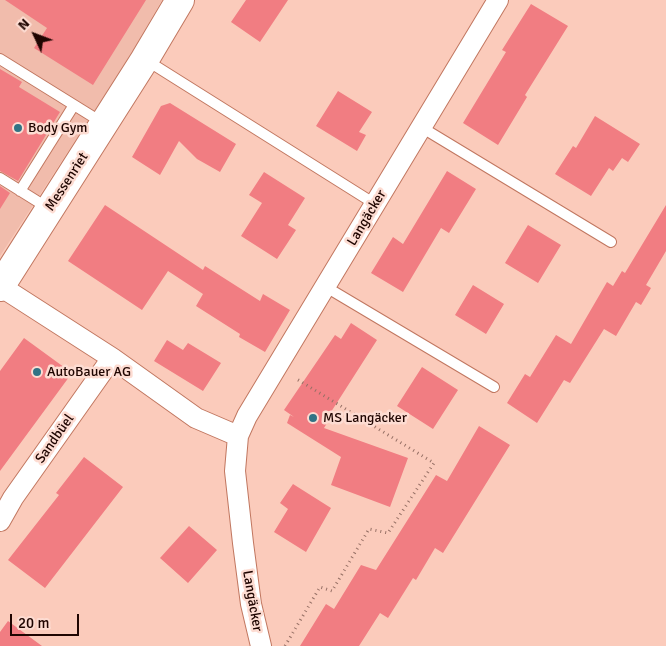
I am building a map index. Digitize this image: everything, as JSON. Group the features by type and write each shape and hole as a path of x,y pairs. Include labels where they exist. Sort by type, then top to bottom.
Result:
{"main road":[{"name":"Messenriet","path":"0,286 145,59 180,0"}],"street":[{"name":"Langäcker","path":"261,646 251,604 242,534 236,471 238,436 247,416 498,0"},
{"path":"0,286 112,358 196,418 238,436"},
{"name":"Sandbüel","path":"0,521 13,498 112,358"}],"lane":[{"path":"0,59 104,123"},
{"path":"145,59 376,204"},
{"path":"20,190 74,105"},
{"path":"421,127 611,242"},
{"path":"0,178 49,209"},
{"path":"326,287 494,386"}],"path":[{"path":"277,368 434,463 388,533 370,529 332,591 320,587 285,646"}],"shaded area":[{"path":"0,0 162,0 127,61 0,256"}],"building":[{"path":"5,0 146,0 93,85 34,48 47,28"},
{"path":"246,0 288,0 260,42 231,22"},
{"path":"531,4 568,26 525,95 527,97 498,145 463,123 506,52 502,50"},
{"path":"0,69 22,82 19,87 60,112 18,181 0,171"},
{"path":"338,91 372,112 359,132 366,135 357,151 316,126"},
{"path":"170,103 236,144 220,172 197,159 179,141 160,175 132,157 161,106"},
{"path":"595,116 640,144 628,162 622,158 613,171 609,168 591,196 555,174 573,146 576,148"},
{"path":"447,171 476,189 449,233 441,228 403,292 371,273 393,237 403,244"},
{"path":"264,172 305,198 288,225 296,230 277,259 241,236 262,203 249,195"},
{"path":"0,186 10,193 0,209"},
{"path":"105,205 203,270 205,266 260,301 263,294 290,310 265,352 239,337 240,334 196,306 203,294 168,271 142,310 68,261"},
{"path":"666,205 666,251 646,285 651,288 641,305 636,302 616,336 604,329 570,383 564,380 537,423 507,403 525,374 530,377 556,335 571,344 607,282 613,286 622,271 625,273"},
{"path":"528,225 561,245 538,283 505,263"},
{"path":"473,285 504,304 486,334 455,315"},
{"path":"351,323 377,340 331,412 333,413 324,428 408,458 390,507 331,485 341,457 287,423 290,415 294,417 284,410 335,335 341,339"},
{"path":"24,338 72,373 0,471 0,371"},
{"path":"167,340 183,350 188,343 221,363 203,391 154,361"},
{"path":"422,367 458,390 433,429 397,406"},
{"path":"479,426 510,445 443,553 435,548 416,580 413,578 388,618 380,613 359,646 300,646 326,604 334,609 361,565 376,570 436,475 447,481"},
{"path":"84,457 123,487 45,588 8,560 59,495 56,493"},
{"path":"293,484 331,508 306,552 274,532 288,509 280,503"},
{"path":"189,526 217,550 188,583 160,558"},
{"path":"8,621 42,646 0,646 0,632"}],"place":[{"name":"Body Gym","path":"18,128"},
{"name":"AutoBauer AG","path":"37,372"},
{"name":"MS Langäcker","path":"313,418"}]}
